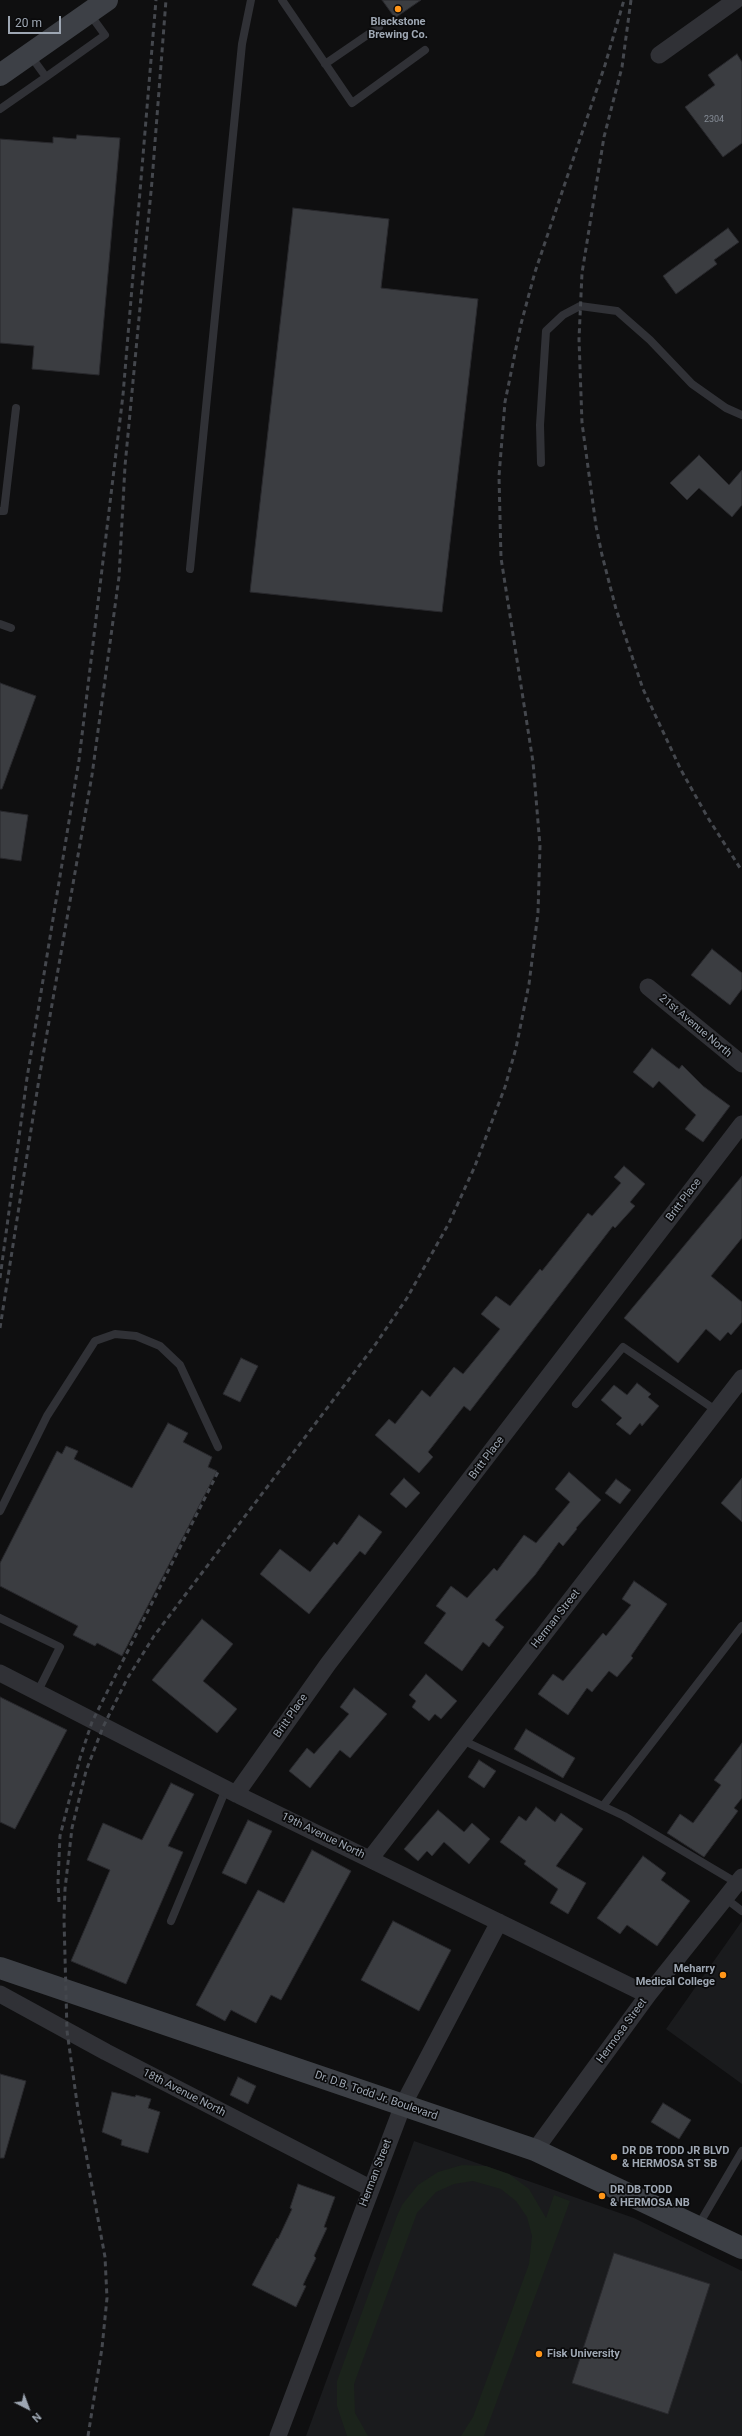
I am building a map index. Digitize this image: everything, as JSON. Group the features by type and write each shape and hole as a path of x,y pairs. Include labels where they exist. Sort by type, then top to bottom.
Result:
{"main road":[{"path":"0,75 106,0"},
{"name":"Dr. D.B. Todd Jr. Boulevard","path":"0,1968 535,2150 742,2248"}],"street":[{"path":"659,55 736,0"},
{"name":"21st Avenue North","path":"648,987 742,1064"},
{"name":"Britt Place","path":"231,1792 742,1124"},
{"name":"Herman Street","path":"370,1859 742,1378"},
{"name":"19th Avenue North","path":"0,1673 231,1792 648,1995"},
{"name":"Hermosa Street","path":"535,2150 648,1995 739,1880"},
{"name":"Herman Street","path":"278,2436 370,2188 403,2105 499,1922"},
{"name":"18th Avenue North","path":"0,1994 106,2052 370,2188"}],"lane":[{"path":"190,569 242,44 251,0"},
{"path":"282,0 352,103 425,50"},
{"path":"0,109 105,35 88,13"},
{"path":"325,64 379,27"},
{"path":"29,54 46,77"},
{"path":"541,463 540,425 546,331 563,315 580,306 618,311 650,340 692,384 726,408 742,415"},
{"path":"0,511 4,511 16,408"},
{"path":"0,624 11,628"},
{"path":"0,1511 47,1416 95,1341 115,1334 136,1336 160,1346 180,1366 218,1447"},
{"path":"576,1404 623,1347 717,1410"},
{"path":"0,1618 60,1647 37,1693"},
{"path":"602,1806 742,1626"},
{"path":"462,1740 624,1816 739,1880"},
{"path":"171,1921 231,1792"},
{"path":"725,1898 742,1911"},
{"path":"698,2227 742,2151"}],"shaded area":[{"name":"Meharry Medical College","path":"742,1921 742,2084 666,2029"},
{"name":"Fisk University","path":"414,2141 634,2218 742,2271 742,2436 306,2436"},
{"path":"462,2165 486,2166 509,2174 529,2189 546,2218 554,2195 570,2201 484,2436 461,2436 473,2417 529,2264 532,2236 527,2217 516,2201 501,2189 473,2181 454,2184 436,2192 417,2213 354,2384 355,2413 368,2436 347,2436 337,2406 337,2381 397,2216 402,2205 418,2185 438,2172"}],"building":[{"name":"Blackstone Brewing Co.","path":"382,0 421,0 395,18"},
{"path":"737,54 742,62 742,143 723,157 685,107 715,85 708,75"},
{"path":"77,135 120,138 99,375 32,369 34,346 0,343 0,139 53,143 53,137 76,139"},
{"path":"293,208 389,219 381,288 478,299 442,612 250,592"},
{"path":"728,228 739,242 714,260 717,264 676,294 663,276"},
{"path":"699,455 729,485 742,470 742,505 732,517 699,488 687,500 670,483"},
{"path":"0,683 36,696 2,789 0,789"},
{"path":"0,811 28,815 21,861 0,858"},
{"path":"712,949 742,973 742,989 730,1005 691,975"},
{"path":"652,1048 679,1069 682,1065 703,1086 730,1106 703,1142 685,1129 696,1115 659,1081 653,1088 633,1072"},
{"path":"624,1166 645,1184 630,1202 635,1206 615,1228 613,1226 470,1411 464,1406 428,1452 433,1457 419,1473 375,1435 389,1419 395,1424 422,1390 430,1397 454,1367 463,1374 500,1329 481,1314 496,1296 510,1306 540,1269 542,1271 588,1213 592,1216 621,1183 614,1177"},
{"path":"742,1176 742,1238 711,1276 742,1302 742,1322 731,1335 728,1332 720,1341 706,1329 678,1363 624,1318"},
{"path":"241,1358 258,1366 240,1402 223,1394"},
{"path":"637,1383 651,1394 648,1397 659,1406 642,1426 640,1423 630,1435 616,1424 622,1418 601,1400 614,1385 627,1395"},
{"path":"168,1423 188,1433 183,1442 212,1457 208,1467 217,1471 122,1656 97,1643 95,1646 73,1635 78,1626 0,1586 0,1563 57,1451 62,1454 66,1446 78,1451 74,1459 132,1488"},
{"path":"569,1472 601,1500 576,1528 577,1529 563,1546 559,1542 535,1575 495,1620 504,1627 489,1647 483,1642 462,1671 424,1643 446,1613 436,1606 451,1586 467,1598 494,1568 497,1571 524,1535 536,1543 570,1502 555,1489"},
{"path":"404,1478 420,1493 406,1508 390,1494"},
{"path":"742,1478 742,1522 721,1503"},
{"path":"616,1479 631,1490 620,1504 605,1493"},
{"path":"359,1515 382,1532 365,1555 360,1551 309,1614 260,1574 280,1549 310,1572 334,1542 337,1545"},
{"path":"634,1581 667,1604 631,1656 633,1658 617,1677 609,1671 592,1692 587,1688 568,1715 538,1694 553,1674 563,1681 603,1633 606,1636 631,1605 622,1599"},
{"path":"202,1619 233,1644 203,1681 237,1709 217,1733 152,1680"},
{"path":"426,1674 457,1701 441,1719 435,1714 429,1721 412,1707 416,1701 409,1695"},
{"path":"354,1688 387,1714 350,1758 340,1750 310,1788 289,1771 307,1748 314,1754 349,1714 340,1707"},
{"path":"0,1697 67,1730 15,1829 0,1822"},
{"path":"526,1729 575,1758 563,1778 514,1749"},
{"path":"742,1743 742,1798 734,1808 738,1811 704,1857 667,1833 680,1814 693,1823 721,1785 714,1780"},
{"path":"479,1760 496,1771 484,1788 468,1777"},
{"path":"171,1783 194,1794 168,1846 183,1852 126,1984 71,1961 110,1870 87,1860 103,1823 142,1840"},
{"path":"536,1807 555,1822 561,1813 583,1829 556,1866 586,1883 568,1914 550,1903 558,1889 524,1864 526,1861 500,1842 519,1816 526,1821"},
{"path":"438,1810 464,1832 472,1823 490,1839 469,1864 444,1842 432,1856 427,1851 418,1861 404,1849"},
{"path":"248,1820 272,1831 246,1884 222,1873"},
{"path":"312,1850 351,1871 281,2000 271,1995 256,2023 231,2010 225,2021 196,2005 258,1890 284,1903"},
{"path":"643,1856 666,1873 661,1880 690,1901 657,1946 627,1925 620,1934 597,1918"},
{"path":"393,1921 451,1950 419,2011 361,1980"},
{"path":"0,2074 26,2081 4,2158 0,2158"},
{"path":"238,2077 256,2086 248,2104 230,2095"},
{"path":"112,2092 135,2097 136,2095 151,2099 148,2108 160,2112 148,2153 121,2145 122,2140 102,2132"},
{"path":"663,2103 691,2120 679,2139 651,2122"},
{"path":"298,2184 335,2197 324,2227 327,2228 314,2256 316,2258 303,2285 306,2286 296,2307 252,2285 277,2238 278,2239 292,2209 290,2208"},
{"path":"614,2253 710,2284 668,2414 572,2383"}],"railway":[{"path":"0,1278 27,1078 79,760 123,395 156,0"},
{"path":"0,1328 39,1079 92,775 119,577 125,466 152,181 166,0"},
{"path":"88,2436 102,2348 107,2298 105,2257 78,2110 67,2031 64,1919 65,1889 72,1828 86,1771 103,1727 127,1679 154,1636 375,1345 407,1298 449,1223 475,1166 505,1087 516,1048 529,984 538,913 540,846 533,762 501,558 499,476 505,402 521,324 535,272 605,65 624,0"},
{"path":"631,0 622,67 604,137 582,273 579,339 582,423 596,526 602,555 616,609 643,689 681,770 708,818 742,871"},
{"path":"59,1902 58,1882 60,1836 80,1758 92,1722 219,1470"}],"place":[{"name":"Blackstone Brewing Co.","path":"398,9"},
{"name":"Meharry Medical College","path":"723,1975"},
{"name":"DR DB TODD JR BLVD & HERMOSA ST SB","path":"614,2157"},
{"name":"DR DB TODD & HERMOSA NB","path":"602,2196"},
{"name":"Fisk University","path":"539,2354"}]}
